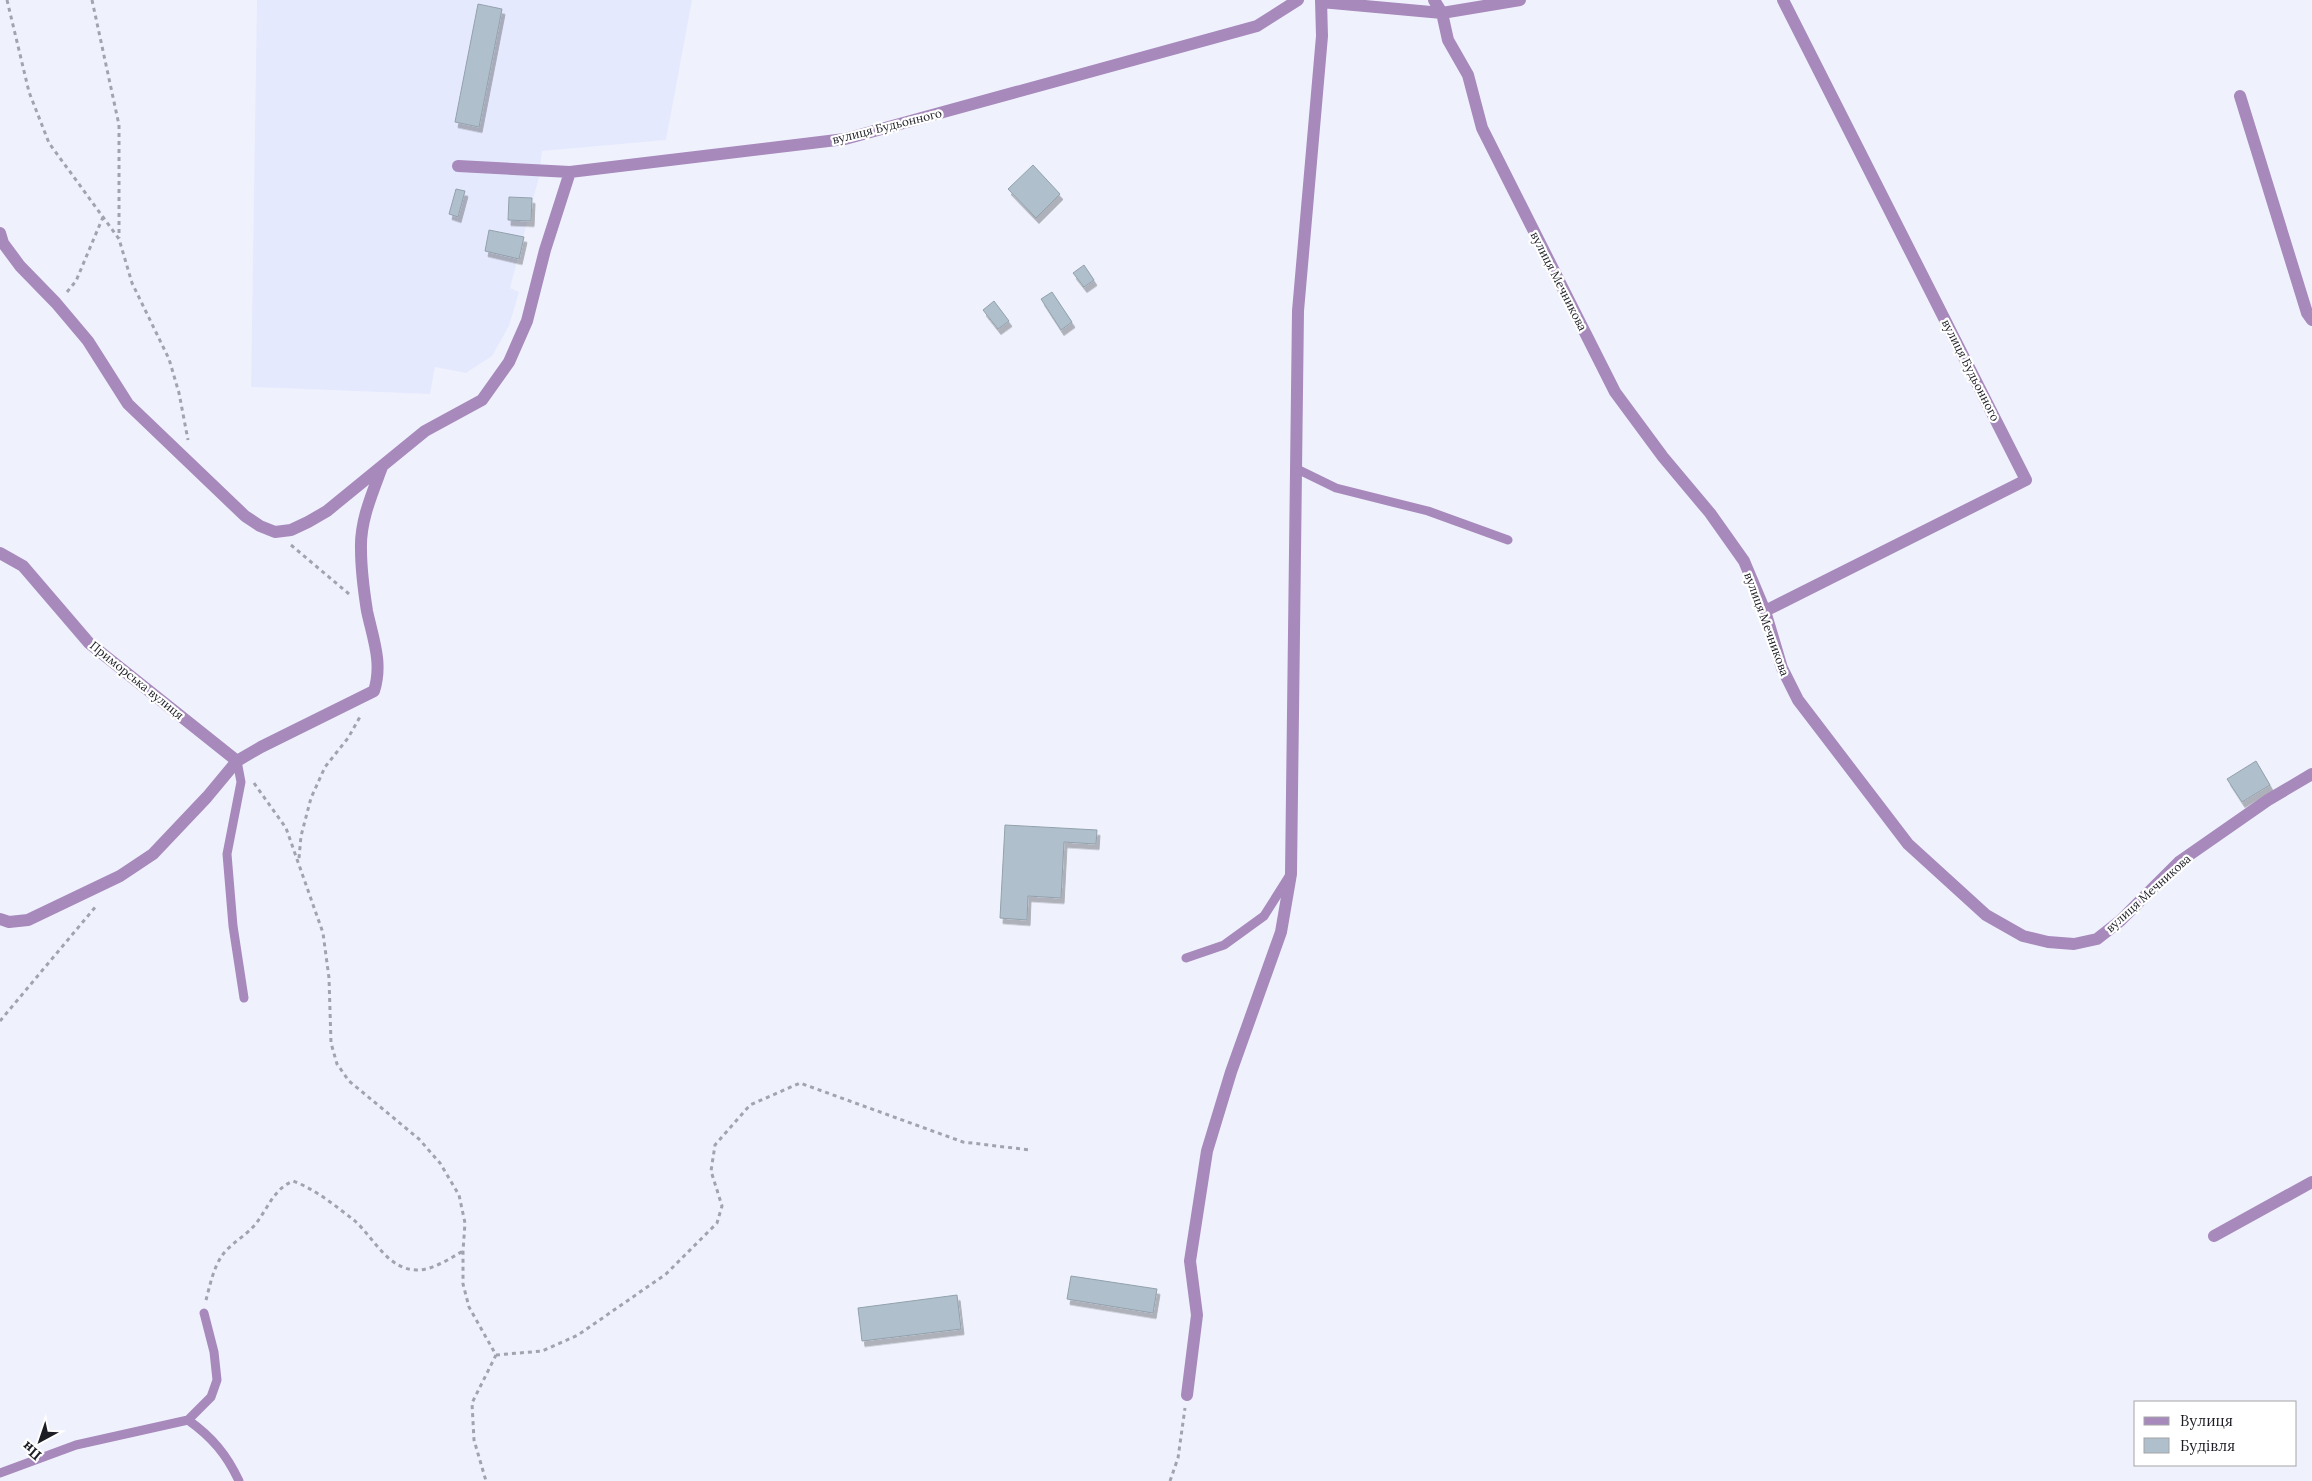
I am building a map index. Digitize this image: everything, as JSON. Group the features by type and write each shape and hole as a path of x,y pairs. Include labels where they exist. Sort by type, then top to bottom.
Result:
{"street":[{"name":"вулиця Будьонного","path":"458,166 570,172 845,139 1258,26 1298,0"},
{"name":"вулиця Мечникова","path":"1434,0 1442,13 1448,40 1468,75 1482,128 1615,392 1663,457 1710,513 1744,561 1765,611 1782,668 1798,700 1908,844 1986,916 2023,936 2048,942 2074,944 2097,939 2120,921 2179,862 2268,800 2312,774"},
{"path":"1187,1395 1197,1315 1190,1262 1207,1151 1231,1072 1281,932 1291,874 1298,311 1322,36 1321,1 1442,13 1520,0"},
{"name":"вулиця Будьонного","path":"1765,611 2026,480 1783,0"},
{"path":"2240,96 2307,312 2312,320"},
{"path":"0,233 3,243 20,266 56,303 88,341 128,404 200,470 245,516 260,526 275,532 291,530 308,522 382,467 425,432 482,400 509,362 527,321 545,250 570,172"},
{"path":"0,919 9,922 28,920 120,876 154,854 207,797 236,761 261,746 374,691 379,675 377,654 367,609 360,548 366,510 382,467"},
{"name":"Приморська вулиця","path":"0,553 23,566 89,642 236,761"},
{"path":"2214,1236 2312,1182"}],"lane":[{"path":"1295,468 1336,488 1428,511 1508,540"},
{"path":"236,761 241,782 227,854 233,926 244,998"},
{"path":"1186,958 1224,945 1264,916 1291,874"},
{"path":"0,1473 76,1445 188,1420 211,1397 217,1380 214,1352 204,1313"},
{"path":"188,1420 218,1445 232,1464 239,1481"}],"path":[{"path":"7,0 28,92 49,143 119,239"},
{"path":"92,0 119,125 119,239 132,283 169,359 179,393 188,441 200,470"},
{"path":"56,303 76,281 103,216"},
{"path":"275,532 367,609"},
{"path":"299,861 301,836 311,798 325,767 348,738 374,691"},
{"path":"236,761 265,797 286,828 299,861 322,933 329,978 331,1043 337,1064 349,1081 419,1139 440,1163 459,1195 465,1223 462,1251 463,1284 469,1307 496,1355"},
{"path":"0,1021 102,900"},
{"path":"496,1355 542,1351 578,1335 666,1274 717,1223 722,1206 711,1171 715,1145 750,1105 800,1083 963,1142 1030,1150"},
{"path":"204,1313 210,1282 223,1254 254,1226 274,1194 283,1186 294,1181 304,1185 355,1222 382,1252 400,1266 416,1270 434,1266 462,1251"},
{"path":"485,1481 474,1440 472,1403 496,1355"},
{"path":"1170,1481 1178,1458 1187,1395"}],"shaded area":[{"path":"257,0 692,0 666,140 542,151 539,177 510,288 519,292 509,326 492,356 466,373 435,367 430,394 251,387"}],"building":[{"path":"478,4 502,9 479,127 455,122"},
{"path":"1033,165 1060,194 1036,218 1008,189"},
{"path":"456,189 465,191 458,217 449,214"},
{"path":"509,197 532,198 531,221 508,220"},
{"path":"489,230 524,237 519,259 485,251"},
{"path":"1084,265 1094,280 1084,287 1073,273"},
{"path":"1052,292 1072,322 1061,330 1041,299"},
{"path":"994,301 1009,321 998,329 983,310"},
{"path":"2256,761 2270,785 2242,802 2227,779"},
{"path":"1005,825 1097,830 1096,844 1064,842 1061,898 1028,896 1027,920 1000,918"},
{"path":"1071,1276 1157,1289 1153,1313 1067,1299"},
{"path":"957,1295 961,1329 862,1341 858,1308"}]}
